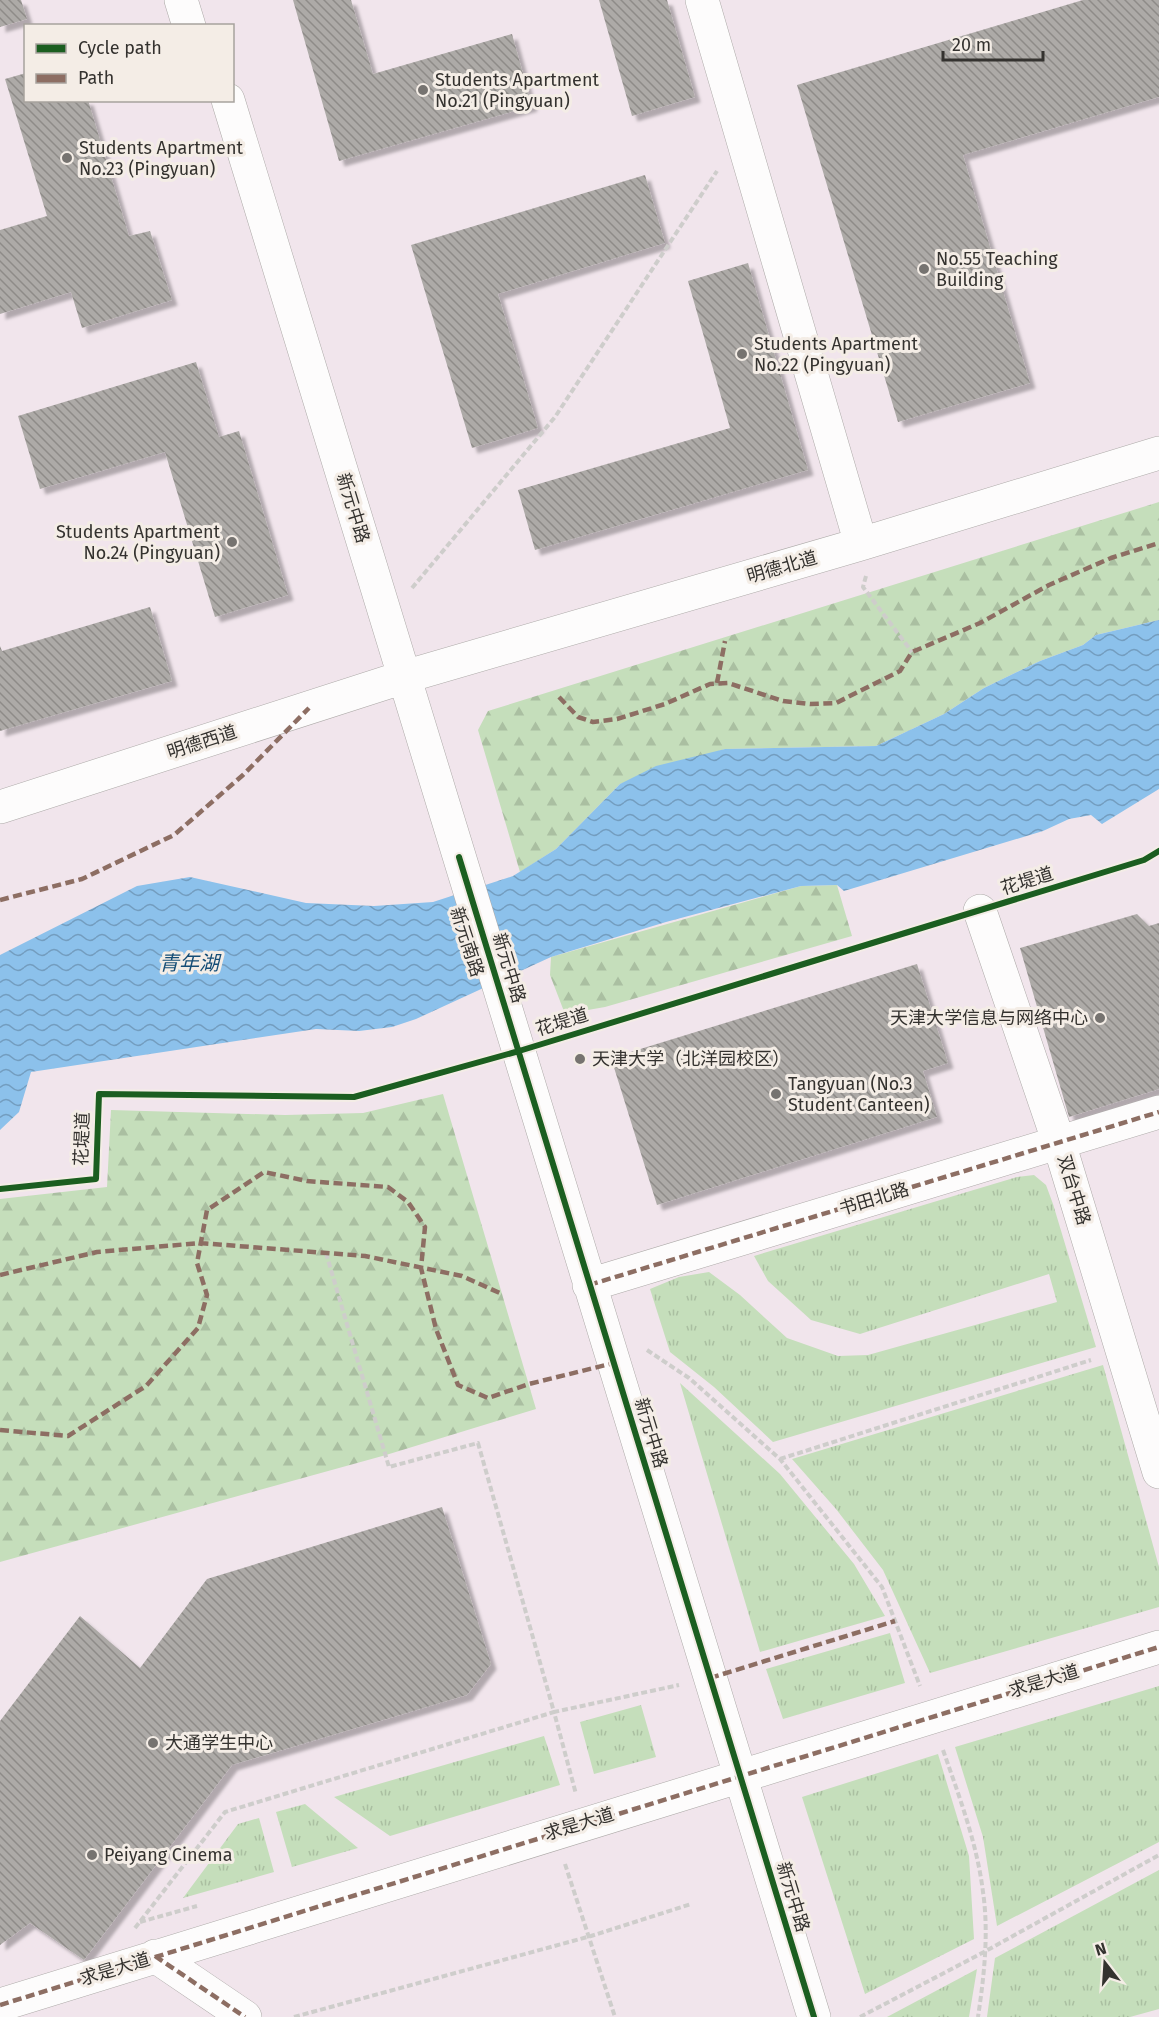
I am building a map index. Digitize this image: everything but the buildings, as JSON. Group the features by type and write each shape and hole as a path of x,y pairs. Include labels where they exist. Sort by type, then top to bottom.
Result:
{"street":[{"path":"181,0 188,24"},
{"path":"198,0 205,24"},
{"path":"702,0 861,544"},
{"name":"新元中路","path":"213,102 397,679 459,857 601,1320 731,1777 796,2017"},
{"name":"新元中路","path":"229,102 387,619 397,679 452,896"},
{"name":"明德北道","path":"397,679 861,544 1159,453"},
{"name":"明德西道","path":"0,807 397,679"},
{"name":"新元南路","path":"452,896 482,989"},
{"name":"双台中路","path":"980,911 1059,1143 1159,1472"},
{"name":"新元中路","path":"482,989 693,1682 731,1777 814,2017"},
{"name":"书田北路","path":"589,1285 1159,1112"},
{"name":"求是大道","path":"0,2005 568,1827 1159,1647"},
{"path":"155,1956 244,2017"}],"path":[{"path":"387,619 501,479 555,417 741,135"},
{"path":"861,544 868,569 863,587 912,652"},
{"path":"326,1253 389,1467 478,1443 554,1712 568,1827 591,1936 615,2017"},
{"path":"601,1320 689,1378 780,1459 882,1587 932,1715 972,1836 983,1894 984,1952 978,2017"},
{"path":"780,1459 1122,1350"},
{"path":"133,1931 225,1812 554,1712 693,1682"},
{"path":"860,2017 984,1952 1159,1855"},
{"path":"294,2017 591,1936 691,1905"}],"shaded area":[{"name":"天津大学（北洋园校区）","path":"0,0 1159,0 1159,2017 0,2017"}],"green space":[{"path":"1159,502 1159,620 1096,635 1083,645 1040,661 984,688 944,714 876,746 725,749 620,784 556,849 520,872 478,730 488,711"},
{"path":"837,885 852,936 605,1007 565,1014 550,975 551,957 801,886"},
{"path":"443,1094 536,1409 386,1455 0,1562 0,1199 107,1187 111,1110 285,1115 363,1113"},
{"path":"1034,1175 1046,1185 1053,1204 1096,1347 773,1442 714,1387 670,1352 650,1289 679,1277 709,1272 740,1295 787,1338 838,1356 868,1355 1057,1302 1049,1274 860,1334 811,1320 768,1281 754,1256 1017,1177"},
{"path":"1103,1365 1159,1567 1159,1607 930,1673 883,1570 836,1509 792,1459"},
{"path":"680,1383 780,1474 854,1564 885,1616 760,1652"},
{"path":"890,1633 905,1683 783,1719 766,1669"},
{"path":"1159,1686 1159,1842 997,1926 983,1837 955,1747"},
{"path":"641,1705 656,1757 594,1774 580,1722"},
{"path":"544,1736 560,1785 390,1836 334,1797"},
{"path":"938,1754 969,1856 974,1939 865,1994 802,1797"},
{"path":"305,1804 358,1848 292,1867 276,1812"},
{"path":"259,1818 274,1872 183,1898 238,1824"},
{"path":"1159,1870 1159,2009 1130,2017 987,2017 995,1958"},
{"path":"977,1969 969,2017 887,2017"}],"water":[{"name":"青年湖","path":"1159,620 1159,789 1102,824 1091,815 1069,819 1043,831 844,891 837,885 801,886 666,922 551,957 416,1019 392,1027 359,1031 316,1029 31,1072 19,1112 0,1130 0,955 137,886 190,877 306,903 374,906 433,902 513,876 556,849 620,784 656,766 725,749 876,746 944,714 984,688 1040,661 1083,645 1096,635"}],"marked path":[{"path":"559,697 578,717 593,722 617,719 665,704 710,684 728,683 783,701 810,704 836,703 900,671 912,652 980,623 1049,585 1111,558 1159,543"},
{"path":"717,683 725,641"},
{"path":"0,900 82,879 174,835 243,775 309,708"},
{"path":"589,1285 1159,1112"},
{"path":"0,1430 68,1436 146,1386 198,1328 207,1295 197,1263 207,1210 264,1172 307,1181 388,1187 408,1202 425,1227 421,1268 436,1329 458,1385 488,1398 529,1384 614,1363"},
{"path":"0,1275 97,1252 200,1243 365,1256 462,1276 502,1294"},
{"path":"710,1678 895,1621"},
{"path":"0,2005 1159,1647"},
{"path":"155,1956 245,2017"}],"cycle path":[{"name":"花堤道","path":"0,1189 96,1179 99,1094 354,1097 519,1051 1144,860 1159,851"},
{"path":"459,857 814,2017"}],"place":[{"name":"Students Apartment No.21 (Pingyuan)","path":"423,90"},
{"name":"Students Apartment No.23 (Pingyuan)","path":"67,158"},
{"name":"No.55 Teaching Building","path":"924,269"},
{"name":"Students Apartment No.22 (Pingyuan)","path":"742,354"},
{"name":"Students Apartment No.24 (Pingyuan)","path":"232,542"},
{"name":"天津大学信息与网络中心","path":"1100,1018"},
{"name":"天津大学（北洋园校区）","path":"580,1059"},
{"name":"Tangyuan (No.3 Student Canteen)","path":"776,1094"},
{"name":"大通学生中心","path":"153,1743"},
{"name":"Peiyang Cinema","path":"92,1855"}]}
